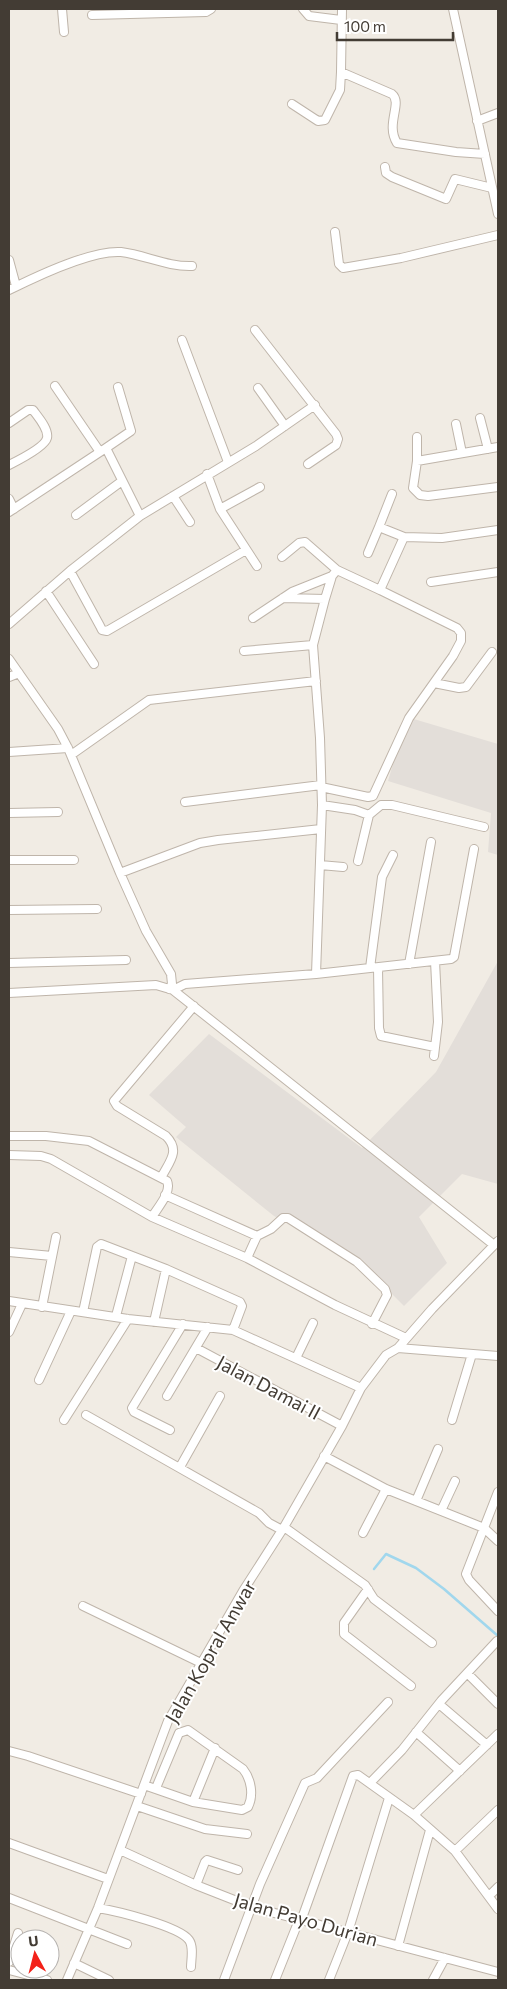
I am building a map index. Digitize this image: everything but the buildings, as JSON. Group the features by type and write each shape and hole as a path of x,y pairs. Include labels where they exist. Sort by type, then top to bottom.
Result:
{"street":[{"path":"62,9 64,32"},
{"path":"92,15 206,12 211,9"},
{"path":"304,9 310,16 341,20"},
{"path":"292,104 318,121 325,120 340,90 342,9"},
{"path":"453,9 498,214"},
{"path":"340,72 396,97 397,102 392,127 397,143 456,152 484,154"},
{"path":"477,121 498,113"},
{"path":"385,167 386,173 446,199 456,179 492,188"},
{"path":"335,232 339,264 343,268 401,258 498,235"},
{"path":"9,260 13,288 73,262 110,253 130,254 170,264 192,266"},
{"path":"255,330 336,434 336,445 308,464"},
{"path":"182,340 228,462"},
{"path":"55,386 103,450 140,516"},
{"path":"9,499 12,510 131,431 118,387"},
{"path":"258,388 285,426"},
{"path":"9,624 70,571 140,516 256,446 315,405"},
{"path":"9,423 28,410 33,410 45,429 47,438 45,442 28,455 9,466"},
{"path":"480,418 488,449"},
{"path":"456,424 462,453"},
{"path":"417,437 417,461 413,488 420,496 498,487"},
{"path":"417,461 498,447"},
{"path":"207,474 220,508 257,566"},
{"path":"76,515 122,481"},
{"path":"220,508 260,487"},
{"path":"368,553 392,494"},
{"path":"173,496 190,522"},
{"path":"378,527 404,537 442,538 498,530"},
{"path":"380,590 404,537"},
{"path":"185,802 321,786 373,796 409,718 461,642 461,633 456,628 380,590 335,573 305,542 301,541 282,557"},
{"path":"70,571 102,630 107,631 246,550"},
{"path":"431,582 498,572"},
{"path":"252,618 292,592 335,573"},
{"path":"316,974 322,805 313,645 325,599 335,573"},
{"path":"46,591 94,664"},
{"path":"283,598 325,599"},
{"path":"244,651 313,645"},
{"path":"434,683 459,688 466,687 492,652"},
{"path":"9,659 58,729 70,752 146,931 171,974 171,989"},
{"path":"9,677 19,673"},
{"path":"9,752 70,752 149,700 316,681"},
{"path":"322,805 355,810 369,815"},
{"path":"358,861 369,815 381,806 392,805 484,827"},
{"path":"9,813 58,812"},
{"path":"120,873 200,843 322,828"},
{"path":"409,964 431,842"},
{"path":"171,989 185,984 316,974 451,960 454,957 474,850"},
{"path":"393,855 382,877 374,968 379,1028 381,1036 435,1047"},
{"path":"9,860 74,860"},
{"path":"320,865 343,867"},
{"path":"9,910 97,909"},
{"path":"9,963 126,960"},
{"path":"434,1056 438,1022 435,961"},
{"path":"9,993 156,985 171,989 496,1243"},
{"path":"161,1178 173,1156 172,1142 166,1136 118,1106 114,1101 194,1006"},
{"path":"9,1136 46,1136 94,1143 166,1180 168,1184 165,1195 152,1217"},
{"path":"9,1155 41,1156 51,1159 152,1217 246,1258 372,1324 406,1338"},
{"path":"165,1195 257,1236"},
{"path":"246,1258 257,1236 271,1229 286,1217 357,1262 387,1292 372,1324"},
{"path":"42,1306 56,1237"},
{"name":"Jalan Kopral Anwar","path":"67,1980 98,1908 168,1721 243,1591 283,1529 342,1426 361,1388 386,1355 398,1348 496,1243"},
{"path":"83,1312 98,1245 101,1244 166,1269 242,1304 232,1330"},
{"path":"9,1252 52,1256"},
{"path":"116,1316 132,1256"},
{"path":"154,1322 166,1269"},
{"path":"9,1301 128,1319 232,1330 361,1388"},
{"path":"9,1332 22,1304"},
{"path":"39,1380 71,1311"},
{"path":"64,1420 128,1319"},
{"path":"296,1358 313,1323"},
{"path":"170,1430 134,1412 132,1408 183,1324"},
{"path":"167,1396 208,1327"},
{"name":"Jalan Damai II","path":"196,1348 342,1426"},
{"path":"398,1348 498,1356"},
{"path":"452,1420 472,1354"},
{"path":"180,1467 220,1396"},
{"path":"86,1415 259,1513 269,1523 283,1529 365,1585 374,1599 432,1642"},
{"path":"416,1501 438,1449"},
{"path":"324,1456 386,1488 484,1528 498,1541"},
{"path":"441,1512 455,1481"},
{"path":"363,1533 386,1488"},
{"path":"498,1492 466,1574 469,1580 498,1611"},
{"path":"368,1589 344,1624 344,1634 411,1686"},
{"path":"83,1606 201,1663"},
{"path":"370,1783 497,1641"},
{"path":"467,1673 498,1704"},
{"path":"224,1980 252,1907 305,1783 317,1778 388,1702"},
{"path":"439,1704 487,1745"},
{"path":"144,1785 193,1802 245,1810 251,1802 249,1778 246,1772 239,1764 188,1730 182,1731 156,1788"},
{"path":"416,1732 460,1771"},
{"path":"414,1815 498,1734"},
{"path":"193,1802 215,1748"},
{"path":"9,1751 141,1794"},
{"path":"275,1980 300,1920 353,1776 358,1774 414,1815 454,1851 498,1909"},
{"path":"329,1980 348,1932 389,1798"},
{"path":"137,1806 204,1829 247,1834"},
{"path":"454,1851 498,1810"},
{"path":"398,1946 430,1830"},
{"path":"9,1843 108,1879"},
{"name":"Jalan Payo Durian","path":"120,1850 196,1885 252,1907 498,1972"},
{"path":"196,1885 207,1860 238,1870"},
{"path":"489,1896 498,1887"},
{"path":"9,1898 127,1944"},
{"path":"98,1908 120,1911 149,1920 182,1935 189,1940 192,1946 191,1967"},
{"path":"433,1980 445,1958"},
{"path":"74,1963 109,1980"},
{"path":"9,1970 47,1980"}],"shaded area":[{"path":"407,717 498,744 498,855 488,852 491,813 388,781"},
{"path":"498,961 498,1184 462,1174 419,1217 447,1263 404,1306 356,1258 274,1216 176,1137 186,1127 149,1095 209,1034 362,1148 436,1072"}],"waterway":[{"path":"374,1569 386,1554 416,1568 444,1589 498,1636"}]}
